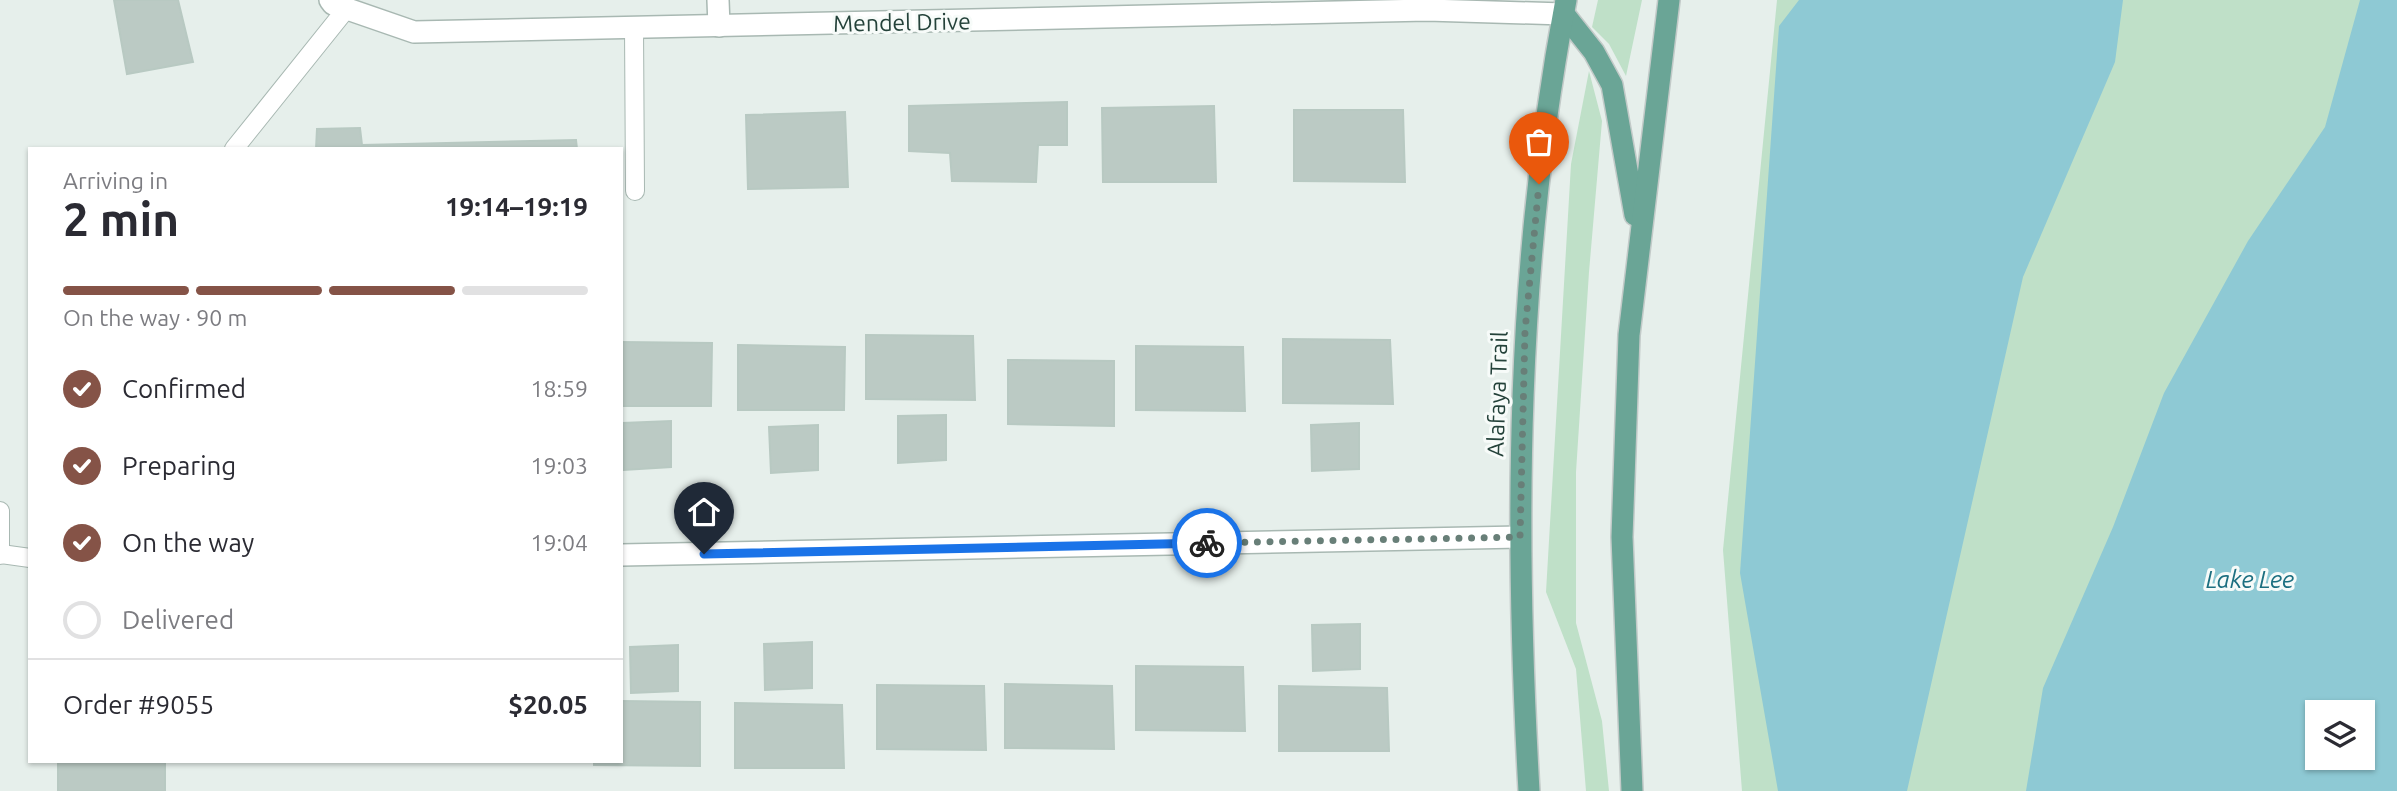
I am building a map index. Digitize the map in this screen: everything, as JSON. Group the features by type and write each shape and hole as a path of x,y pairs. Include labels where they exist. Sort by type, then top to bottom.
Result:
{"main road":[{"path":"1632,791 1622,537 1629,335 1669,0"},
{"path":"1565,7 1612,85 1639,237"},
{"name":"Alafaya Trail","path":"1529,791 1521,662 1520,537 1525,331 1541,160 1565,7"}],"street":[{"path":"718,0 719,26"},
{"name":"Mendel Drive","path":"338,4 414,32 1565,7"},
{"path":"623,555 1520,537"}],"lane":[{"path":"235,147 338,4"},
{"path":"634,27 635,191"},
{"path":"0,511 0,554 28,558"}],"green space":[{"path":"1598,0 1642,0 1626,76 1609,44 1592,27"},
{"path":"1777,0 2397,0 2397,791 1742,791 1723,550"},
{"path":"1589,71 1602,121 1576,472 1576,623 1602,721 1609,791 1586,791 1576,669 1546,592 1571,164"}],"water":[{"path":"1799,0 2123,0 2115,62 2023,277 1907,791 1778,791 1740,573 1779,26"},
{"name":"Lake Lee","path":"2360,0 2397,0 2397,791 2026,791 2043,688 2113,527 2164,393 2248,241 2325,127"}],"building":[{"path":"114,0 178,0 193,62 127,74"},
{"path":"1067,102 1067,145 1038,145 1036,182 952,181 950,153 909,151 909,106"},
{"path":"1214,106 1216,182 1103,182 1102,108"},
{"path":"1294,110 1403,110 1405,182 1294,181"},
{"path":"845,112 848,187 748,189 746,115"},
{"path":"360,128 362,145 576,140 577,147 316,147 317,129"},
{"path":"866,335 973,336 975,400 866,399"},
{"path":"1283,339 1390,340 1393,404 1283,403"},
{"path":"623,342 712,343 711,406 623,406"},
{"path":"738,345 845,347 844,410 738,410"},
{"path":"1136,346 1243,347 1245,411 1136,410"},
{"path":"1008,360 1114,361 1114,426 1008,424"},
{"path":"946,415 946,460 898,463 898,416"},
{"path":"671,421 671,467 624,470 623,423"},
{"path":"1359,423 1359,469 1312,471 1311,425"},
{"path":"818,425 818,470 771,473 769,427"},
{"path":"1360,624 1360,669 1313,671 1312,625"},
{"path":"812,642 812,688 765,690 764,644"},
{"path":"678,645 678,691 631,693 630,647"},
{"path":"1136,666 1243,667 1245,731 1136,730"},
{"path":"1005,684 1112,686 1114,749 1005,748"},
{"path":"877,685 984,686 986,750 877,749"},
{"path":"1279,686 1387,688 1389,751 1279,751"},
{"path":"623,701 700,702 700,766 594,765 623,763"},
{"path":"735,703 842,705 844,768 735,768"},
{"path":"58,763 165,763 165,791 58,791"}],"way so far":[{"path":"1207,543 1520,537 1525,331 1539,184"}],"route":[{"path":"704,554 1207,543"}]}
